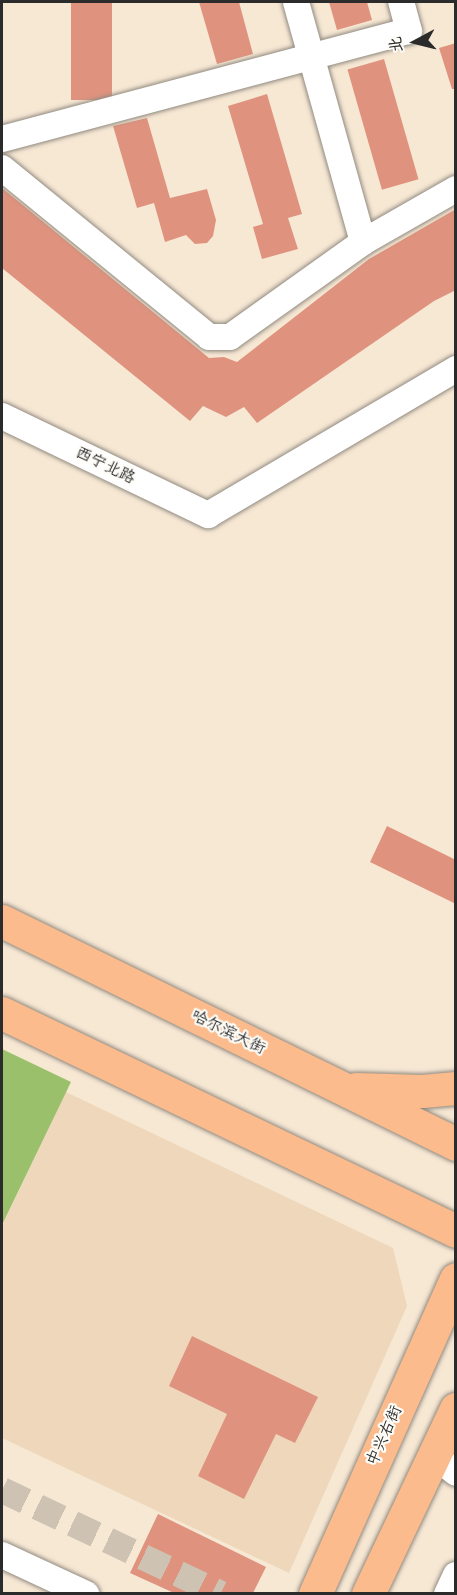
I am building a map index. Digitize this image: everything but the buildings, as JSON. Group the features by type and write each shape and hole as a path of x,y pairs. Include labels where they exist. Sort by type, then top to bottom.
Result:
{"main road":[{"name":"哈尔滨大街","path":"2,921 456,1144"},
{"path":"2,1012 456,1231"},
{"path":"342,1089 422,1091 456,1088"},
{"name":"中兴右街","path":"315,1593 456,1279"},
{"path":"368,1593 445,1464 456,1409"}],"street":[{"path":"296,2 363,242"},
{"path":"2,139 409,31 401,2"},
{"path":"2,168 209,337 230,338 363,242 456,189"},
{"name":"西宁北路","path":"2,416 208,515 456,369"},
{"path":"2,1555 86,1593"},
{"path":"447,1593 456,1575"}],"shaded area":[{"path":"66,1092 393,1248 407,1306 289,1573 2,1438 2,1226"}],"green space":[{"path":"2,1049 71,1082 2,1225"}],"tunnel":[{"path":"2,1490 221,1594"}]}
